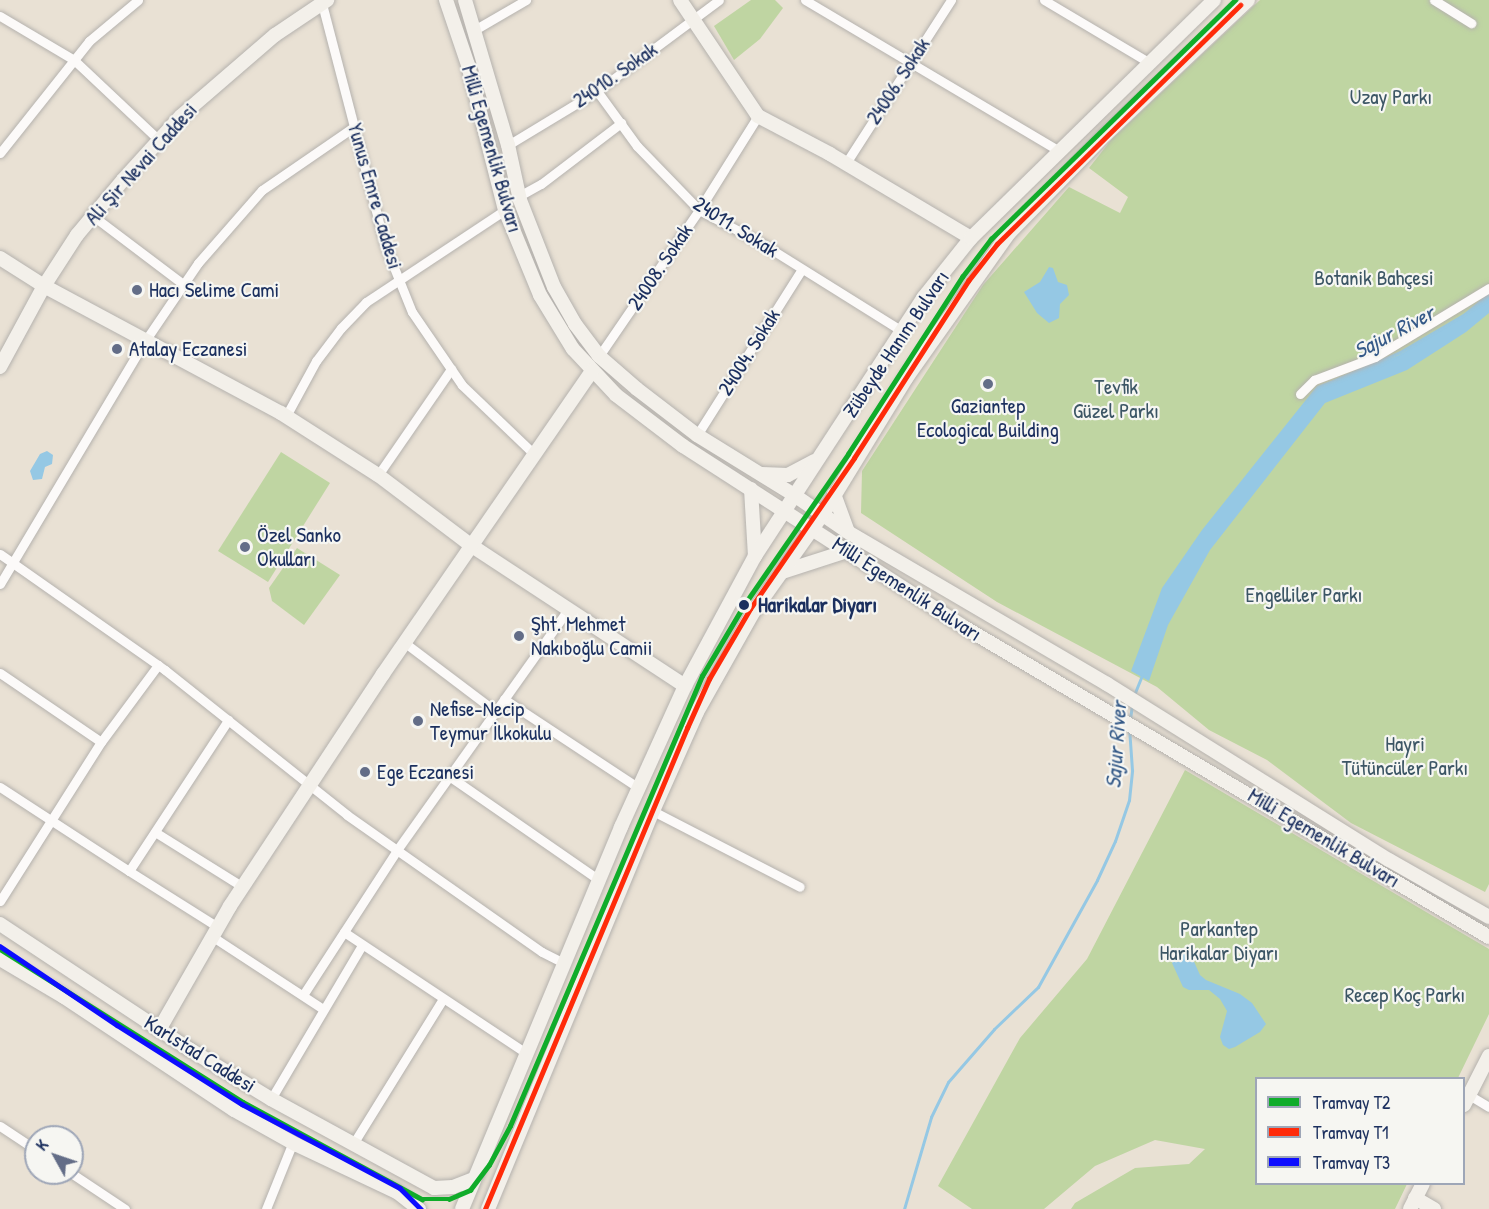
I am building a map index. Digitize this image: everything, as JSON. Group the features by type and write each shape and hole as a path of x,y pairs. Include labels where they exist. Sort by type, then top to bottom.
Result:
{"main road":[{"name":"Milli Egemenlik Bulvarı","path":"446,0 468,65 505,210 540,295 562,333 592,371 616,396 683,446 784,509 962,626 1125,720 1489,937"},
{"name":"Milli Egemenlik Bulvarı","path":"465,0 476,29 508,145 519,196 554,287 574,324 599,356 636,389 697,435 849,532 1113,688 1389,860 1489,917"},
{"path":"680,0 758,116 846,163 972,238"},
{"name":"Zübeyde Hanım Bulvarı","path":"462,1209 599,880 685,686 755,556 784,509 924,297 972,238 1215,0"},
{"name":"Zübeyde Hanım Bulvarı","path":"488,1209 653,811 697,712 754,611 823,514 906,377 1009,233 1106,134 1248,0"},
{"name":"Ali Şir Nevai Caddesi","path":"0,367 44,286 77,236 159,140 182,116 275,35 323,1"},
{"path":"0,258 44,286 286,416 378,475 472,546 685,686"},
{"path":"159,1030 243,887 405,643 592,371"},
{"path":"760,474 788,476 818,458"},
{"path":"751,489 755,556"},
{"path":"834,494 849,532"},
{"path":"782,572 847,551"},
{"name":"Karlstad Caddesi","path":"0,924 159,1030 271,1099 434,1188 453,1187 474,1179"},
{"name":"Karlstad Caddesi","path":"0,959 64,997 234,1110 293,1142 397,1192 419,1209"},
{"path":"1466,1100 1489,1056"},
{"path":"1422,1185 1413,1204 1434,1209"}],"street":[{"path":"0,153 89,41 137,0"},
{"path":"476,29 526,0"},
{"name":"24010. Sokak","path":"508,145 597,91 718,0"},
{"path":"805,0 1059,151"},
{"name":"24006. Sokak","path":"846,163 951,0"},
{"path":"1044,0 1150,63"},
{"path":"1434,0 1471,23"},
{"name":"Yunus Emre Caddesi","path":"323,1 386,245 412,312 462,385 535,455"},
{"path":"0,16 74,60 159,140"},
{"name":"24011. Sokak","path":"597,91 638,146 699,210 802,269 902,331"},
{"name":"24008. Sokak","path":"599,356 699,210 758,116"},
{"path":"519,196 541,184 621,123"},
{"path":"0,584 145,341 198,262 262,189 355,126"},
{"path":"286,416 316,361 340,328 366,302 505,210"},
{"path":"93,216 183,284"},
{"name":"24004. Sokak","path":"697,435 802,269"},
{"path":"1300,394 1314,380 1375,357 1489,288"},
{"path":"378,475 451,369"},
{"path":"0,554 158,665 311,786 397,850 542,952 564,963"},
{"path":"303,995 397,850 568,609"},
{"path":"405,643 495,711"},
{"path":"0,901 100,742 158,665"},
{"path":"0,673 100,742"},
{"path":"504,699 639,788"},
{"path":"129,871 228,720"},
{"path":"450,776 599,880"},
{"path":"0,787 129,871 323,1009"},
{"path":"653,811 800,887"},
{"path":"154,832 243,887"},
{"path":"344,932 526,1053"},
{"path":"271,1099 362,945"},
{"path":"353,1144 443,999"},
{"path":"1466,1100 1489,1107"},
{"path":"0,1126 24,1142"},
{"path":"266,1209 293,1142"},
{"path":"84,1182 125,1209"}],"green space":[{"path":"751,0 775,0 783,8 760,39 734,60 714,26"},
{"path":"1260,0 1489,0 1489,884 1485,892 1351,823 1267,760 1209,730 1157,687 997,602 861,513 862,471 983,285 1069,187 1120,213 1128,197 1089,168 1111,140"},
{"path":"281,452 330,483 268,582 218,551"},
{"path":"297,548 340,575 304,625 272,601 269,588"},
{"name":"Parkantep Harikalar Diyarı","path":"1185,770 1489,949 1489,1014 1458,1077 1255,1077 1255,1185 1407,1185 1395,1209 1071,1209 1075,1203 1135,1168 1189,1164 1205,1149 1155,1140 1095,1166 1044,1209 972,1209 938,1186 1020,1038 1087,959"}],"water":[{"path":"1049,267 1053,268 1058,282 1067,285 1069,295 1060,304 1059,318 1049,323 1037,313 1024,292 1040,282"},
{"path":"1489,293 1489,313 1466,332 1407,370 1325,403 1210,550 1168,625 1149,681 1131,671 1162,588 1202,530 1317,386 1399,355 1456,320"},
{"path":"47,451 53,455 52,464 45,467 42,479 33,480 30,471 40,454"},
{"path":"1185,951 1191,955 1200,975 1206,980 1240,994 1252,1003 1266,1024 1260,1032 1235,1047 1229,1049 1223,1045 1220,1037 1227,1011 1220,999 1209,990 1189,990 1183,987 1172,963 1178,954"}],"waterway":[{"name":"Sajur River","path":"1335,380 1400,352 1465,314"},
{"name":"Sajur River","path":"1134,695 1143,673"},
{"name":"Sajur River","path":"1130,719 1132,704"},
{"name":"Sajur River","path":"904,1209 931,1117 948,1082 994,1029 1038,987 1097,880 1115,841 1129,800 1132,770 1129,731"}],"tram line":[{"name":"T2","path":"0,949 243,1102 422,1199 449,1199 470,1190 489,1165 510,1126 702,676 744,605 848,454 962,277 991,239 1235,0"},
{"name":"T1","path":"485,1209 687,728 709,679 750,609 854,458 968,281 997,244 1240,5"},
{"name":"T3","path":"0,946 117,1025 242,1104 400,1188 421,1209"}],"place":[{"name":"Hacı Selime Cami","path":"137,290"},
{"name":"Atalay Eczanesi","path":"117,349"},
{"name":"Gaziantep Ecological Building","path":"988,384"},
{"name":"Özel Sanko Okulları","path":"245,547"},
{"name":"Harikalar Diyarı","path":"744,605"},
{"name":"Şht. Mehmet Nakıboğlu Camii","path":"519,636"},
{"name":"Nefise-Necip Teymur İlkokulu","path":"418,721"},
{"name":"Ege Eczanesi","path":"365,772"}],"park label":[{"name":"Uzay Parkı","path":"1391,97"},
{"name":"Botanik Bahçesi","path":"1374,278"},
{"name":"Tevfik Güzel Parkı","path":"1116,399"},
{"name":"Engelliler Parkı","path":"1304,595"},
{"name":"Hayri Tütüncüler Parkı","path":"1405,756"},
{"name":"Recep Koç Parkı","path":"1405,995"}]}
